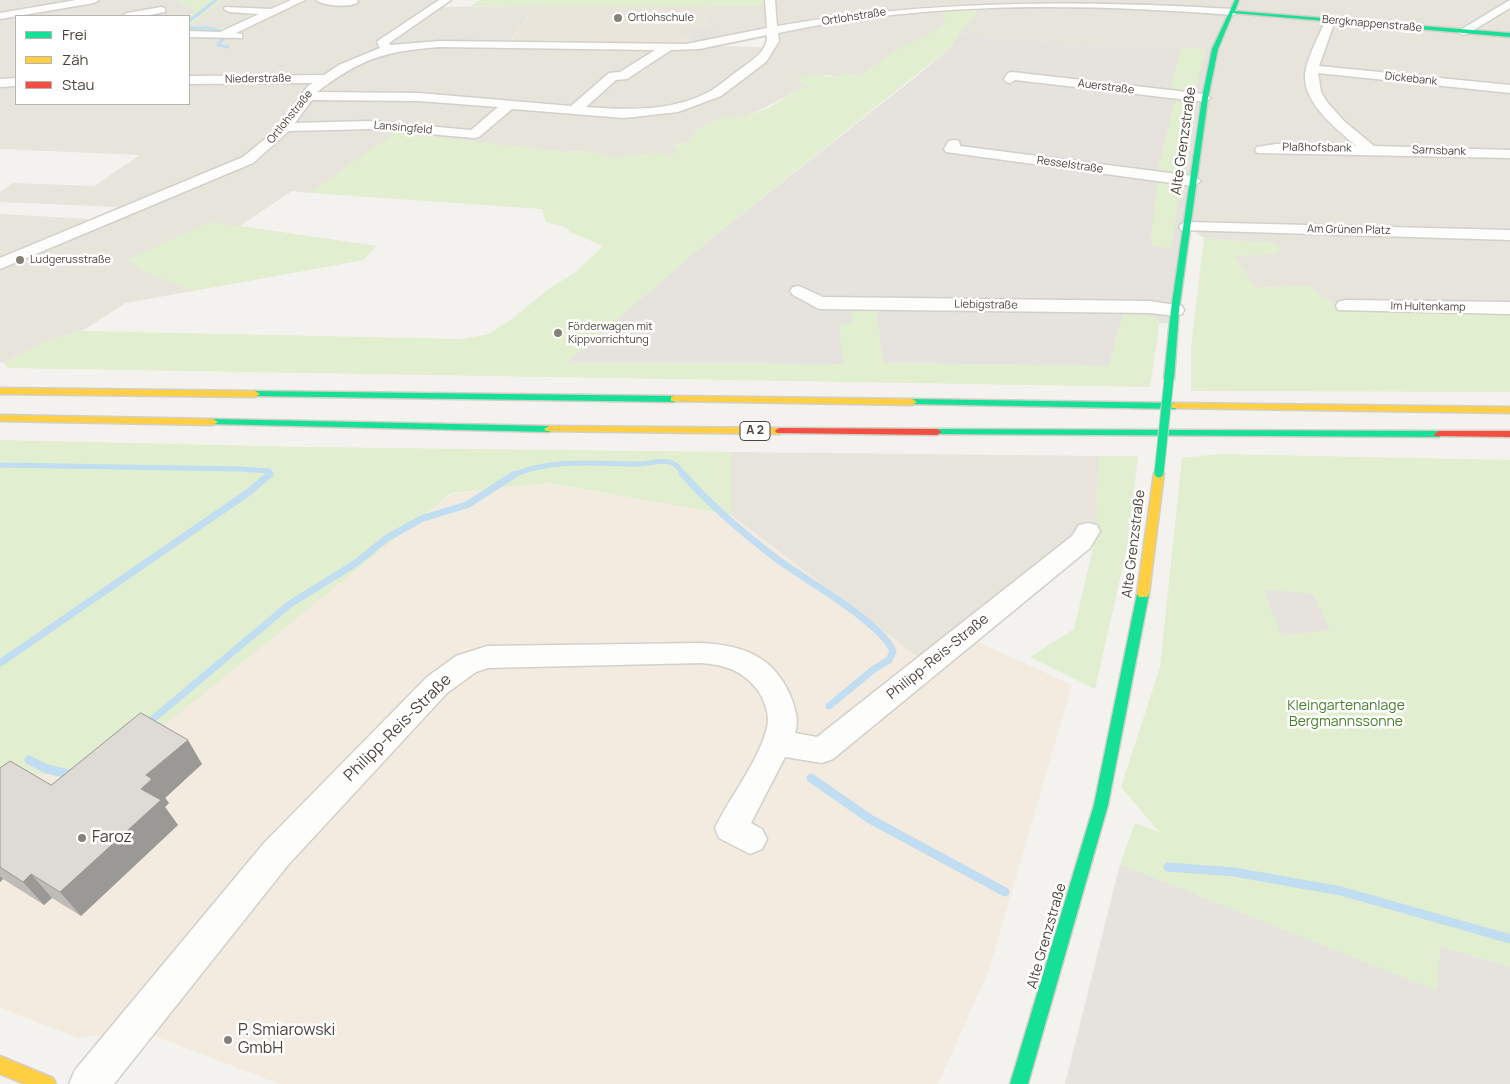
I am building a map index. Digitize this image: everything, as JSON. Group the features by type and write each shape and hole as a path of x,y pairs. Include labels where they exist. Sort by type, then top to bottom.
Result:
{"main road":[{"name":"Alte Grenzstraße","path":"1019,1084 1101,805 1140,613 1170,379 1175,310 1205,98 1215,49 1237,0"},
{"name":"Bergknappenstraße","path":"1233,12 1510,35"},
{"path":"0,391 1510,410"},
{"name":"A 2","path":"0,418 589,430 1510,434"},
{"path":"0,1065 47,1084"}],"street":[{"path":"0,16 90,0 102,9"},
{"path":"224,34 296,0"},
{"path":"321,0 353,2"},
{"path":"308,96 419,97 574,110 639,113 679,107 726,86 762,59 773,41 770,0"},
{"name":"Ortlohstraße","path":"686,47 726,42 771,32 912,8 968,4 1076,0 1233,12"},
{"path":"387,50 382,42 444,2 458,2"},
{"path":"1463,32 1510,3"},
{"path":"229,9 271,13 276,18 237,36"},
{"path":"133,15 161,10"},
{"path":"220,19 250,22"},
{"name":"Plaßhofsbank","path":"1330,21 1310,76 1313,88 1322,103 1368,149"},
{"path":"190,34 224,34 242,38 231,50"},
{"name":"Ortlohstraße","path":"0,264 226,171 263,150 285,127 313,89 362,57 387,50 440,44 768,50"},
{"path":"574,110 613,76 623,76 668,47"},
{"name":"Dickebank","path":"1312,69 1510,89"},
{"name":"Auerstraße","path":"1010,79 1012,76 1205,98"},
{"name":"Niederstraße","path":"190,80 327,79"},
{"path":"0,82 15,82"},
{"path":"587,98 679,107"},
{"name":"Lansingfeld","path":"285,127 371,125 474,134 510,104"},
{"name":"Resselstraße","path":"954,144 952,149 1193,181"},
{"name":"Plaßhofsbank","path":"1262,150 1276,148 1368,149"},
{"name":"Sarnsbank","path":"1368,149 1510,154"},
{"name":"Am Grünen Platz","path":"1187,227 1510,235"},
{"name":"Liebigstraße","path":"799,291 819,303 1150,307 1175,310"},
{"name":"Im Hultenkamp","path":"1345,306 1510,308"},
{"name":"Philipp-Reis-Straße","path":"776,744 822,750 1081,542 1088,531"},
{"name":"Philipp-Reis-Straße","path":"89,1084 276,854 437,685 466,664 487,657 720,653 755,667 767,678 777,697 783,721 776,744 731,828 750,839"}],"shaded area":[{"path":"0,0 176,0 196,11 190,15 15,15 15,105 190,105 190,32 220,32 228,29 190,25 222,0 442,0 433,7 535,6 510,43 704,30 712,6 771,6 771,0 1510,0 1510,309 1342,307 1321,297 1310,286 1255,288 1234,256 1278,253 1277,244 1204,238 1187,227 1210,49 1056,44 958,34 895,51 860,77 845,73 838,77 826,75 796,79 812,88 796,92 745,117 723,117 698,129 689,142 674,145 680,151 668,157 660,155 613,158 586,151 562,152 395,133 311,193 292,191 240,226 376,246 363,260 126,303 82,331 44,342 4,363 0,362 0,214 90,219 118,207 0,202 0,192 13,183 94,186 140,155 0,149","holes":["768,37 765,46 723,46"]},
{"name":"Ortlohschule","path":"535,6 712,6 704,30 717,30 715,43 700,45 510,44"},
{"path":"683,29 717,30 715,39 691,41 692,34 675,34"},
{"path":"958,34 1056,44 1211,49 1173,323 1120,324 1109,366 883,363 876,310 852,311 853,321 844,364 565,363 713,237 918,75 952,46"},
{"path":"731,452 1098,456 1097,531 936,671 731,515"},
{"path":"544,483 731,515 936,671 974,640 1072,685 989,970 938,1084 279,1084 139,1030 78,1038 0,1008 0,796 25,776 452,494"},
{"path":"1263,589 1313,594 1330,630 1282,636"},
{"path":"1120,864 1437,990 1440,946 1510,967 1510,1084 1065,1084"}],"green space":[{"path":"176,0 222,0 190,26 190,15 196,11"},
{"path":"480,0 766,0 766,6 471,6"},
{"path":"972,7 977,13 960,32 952,46 713,237 566,363 843,364 839,326 853,321 852,311 876,310 883,363 1109,366 1123,313 1139,313 1158,318 1159,327 1150,387 8,368 4,363 44,342 82,331 463,339 488,334 509,321 549,289 577,271 603,246 570,232 566,227 546,222 542,209 311,193 395,132 562,152 586,151 613,158 655,152 668,157 679,151 673,145 689,142 698,129 723,117 745,117 768,108 796,92 800,87 811,88 796,79 809,75 838,77 845,73 860,77 895,51 940,29 945,21 944,16 938,9"},
{"path":"190,26 230,29 220,32 190,32"},
{"path":"1181,48 1206,49 1197,86 1187,91 1170,90"},
{"path":"1175,100 1193,105 1184,171 1169,173 1157,171"},
{"path":"1160,182 1180,188 1172,248 1157,247 1150,243 1157,185"},
{"path":"210,222 376,246 363,260 193,291 134,267 139,265 127,260"},
{"path":"1204,238 1277,244 1279,253 1234,256 1255,288 1310,286 1321,297 1342,307 1510,309 1510,392 1191,391 1191,347"},
{"path":"0,440 306,447 731,452 731,515 547,483 451,493 87,788 49,774 25,774 0,795"},
{"name":"Kleingartenanlage Bergmannssonne","path":"1219,454 1510,460 1510,967 1440,946 1437,991 1120,864 1135,823 1159,832 1121,787 1160,667 1182,458"},
{"path":"1098,456 1138,456 1127,548 1095,689 1030,657 1074,629 1097,531"}],"building":[{"name":"Faroz","path":"141,713 188,740 146,775 152,779 141,789 161,800 60,892 31,874 23,882 0,867 0,768 10,761 51,785"}],"waterway":[{"path":"190,20 216,0"},
{"path":"190,28 209,28 223,32"},
{"path":"222,36 224,37 218,45 228,47"},
{"path":"514,475 543,466 559,464 639,464 661,461 674,464 684,475"},
{"path":"0,465 240,469 269,471 271,475"},
{"path":"0,663 249,492 270,474"},
{"path":"683,474 693,486 752,540 874,627 893,651 889,660 874,669 829,706"},
{"path":"147,724 290,604 356,563 387,538 423,518 467,505 514,475"},
{"path":"29,760 47,769 73,775"},
{"path":"811,778 870,819 1005,892"},
{"path":"1168,867 1234,872 1341,891 1510,939"}],"traffic: fast":[{"path":"1169,379 1175,310 1205,98 1215,49 1237,0"},
{"path":"1233,12 1510,35"},
{"path":"1159,473 1169,379"},
{"path":"255,394 674,399"},
{"path":"912,402 1175,406"},
{"path":"213,422 549,429"},
{"path":"937,432 1439,434"},
{"path":"1019,1084 1101,805 1143,594"}],"traffic: slow":[{"path":"0,391 255,394"},
{"path":"674,399 912,402"},
{"path":"1175,406 1510,410"},
{"path":"0,418 213,422"},
{"path":"549,429 780,431"},
{"path":"1143,594 1159,473"},
{"path":"0,1065 47,1084"}],"traffic: jam":[{"path":"780,431 937,432"},
{"path":"1439,434 1510,434"}],"place":[{"name":"Ortlohschule","path":"618,18"},
{"name":"Ludgerusstraße","path":"20,260"},
{"name":"Förderwagen mit Kippvorrichtung","path":"558,333"},
{"name":"Faroz","path":"82,838"},
{"name":"P. Smiarowski GmbH","path":"228,1040"}]}
